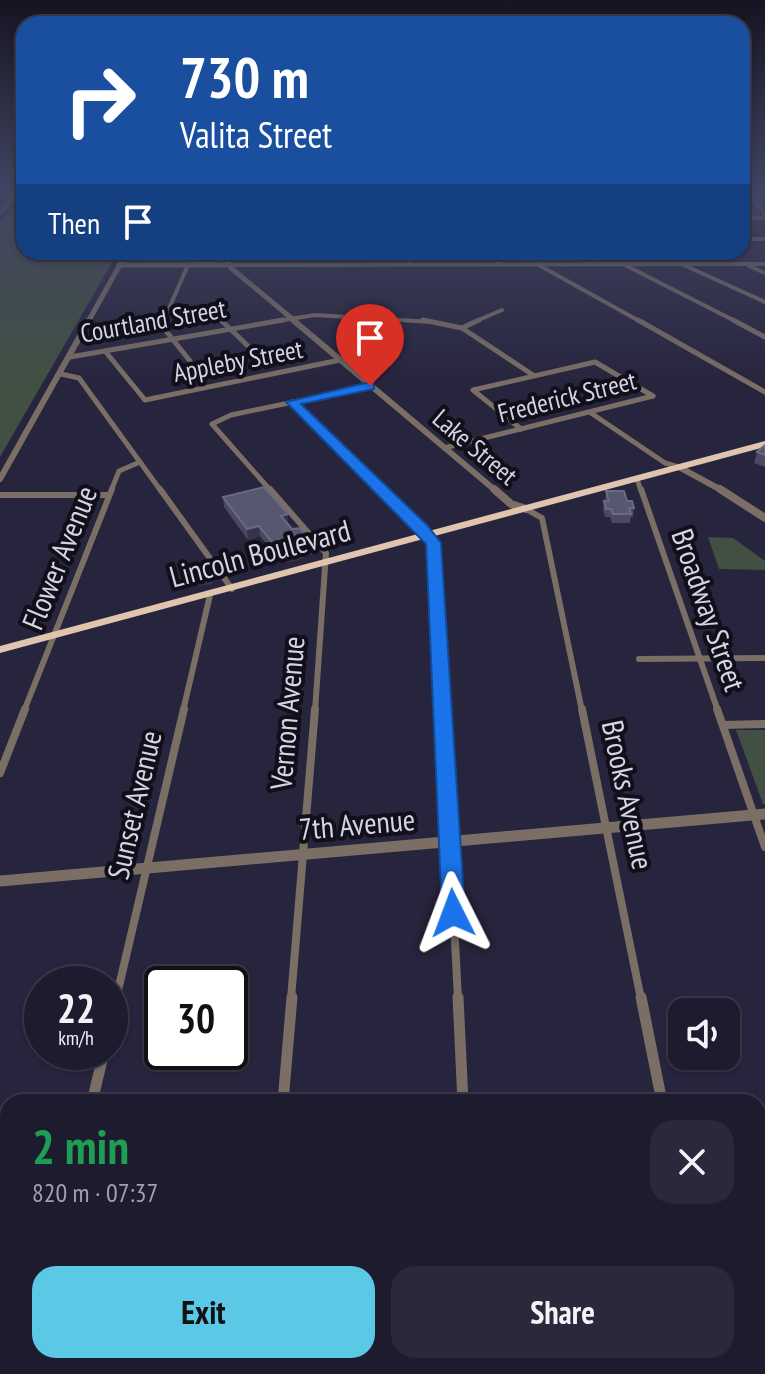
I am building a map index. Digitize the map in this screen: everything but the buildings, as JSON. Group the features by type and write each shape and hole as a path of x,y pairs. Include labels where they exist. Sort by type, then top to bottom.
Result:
{"highway":[{"name":"Lincoln Boulevard","path":"0,650 765,444"}],"street":[{"path":"0,479 122,260"},
{"path":"228,265 229,260"},
{"path":"409,260 409,264"},
{"path":"497,260 498,264"},
{"path":"587,260 588,264"},
{"path":"679,260 765,302"},
{"path":"537,264 765,392"},
{"path":"622,264 765,337"},
{"path":"743,264 765,273"},
{"path":"119,265 765,264"},
{"path":"188,265 162,326 169,339 190,361"},
{"name":"Lake Street","path":"228,265 511,504 526,509"},
{"path":"462,328 502,310"},
{"path":"214,314 251,349"},
{"name":"Courtland Street","path":"70,357 315,315 407,319 462,328"},
{"path":"462,328 533,375"},
{"name":"Appleby Street","path":"105,351 145,400 340,360"},
{"name":"Frederick Street","path":"444,448 653,396 595,362 533,375"},
{"path":"61,374 79,378 232,589"},
{"path":"521,429 473,390 533,375"},
{"path":"327,563 326,553 212,424 215,420 370,386"},
{"path":"292,402 434,543 463,1094"},
{"path":"591,413 665,463 696,474 765,518"},
{"name":"Flower Avenue","path":"0,773 119,471 140,462"},
{"name":"Broadway Street","path":"637,479 723,725 760,815 765,847"},
{"path":"0,495 109,495"},
{"name":"Brooks Avenue","path":"526,509 542,518 660,1094"},
{"name":"Vernon Avenue","path":"284,1094 327,563"},
{"name":"Sunset Avenue","path":"124,966 210,595"},
{"path":"639,659 765,658"},
{"path":"723,725 765,724"},
{"name":"7th Avenue","path":"0,881 760,815"},
{"path":"94,1094 100,1070"}],"green space":[{"path":"0,256 16,256 16,260 113,260 0,457"},
{"path":"131,260 222,260 217,263"},
{"path":"708,537 733,538 765,561 765,570 719,569"},
{"path":"736,730 765,730 765,804 763,804"}],"route":[{"path":"370,386 292,402 434,543 453,913"}]}
